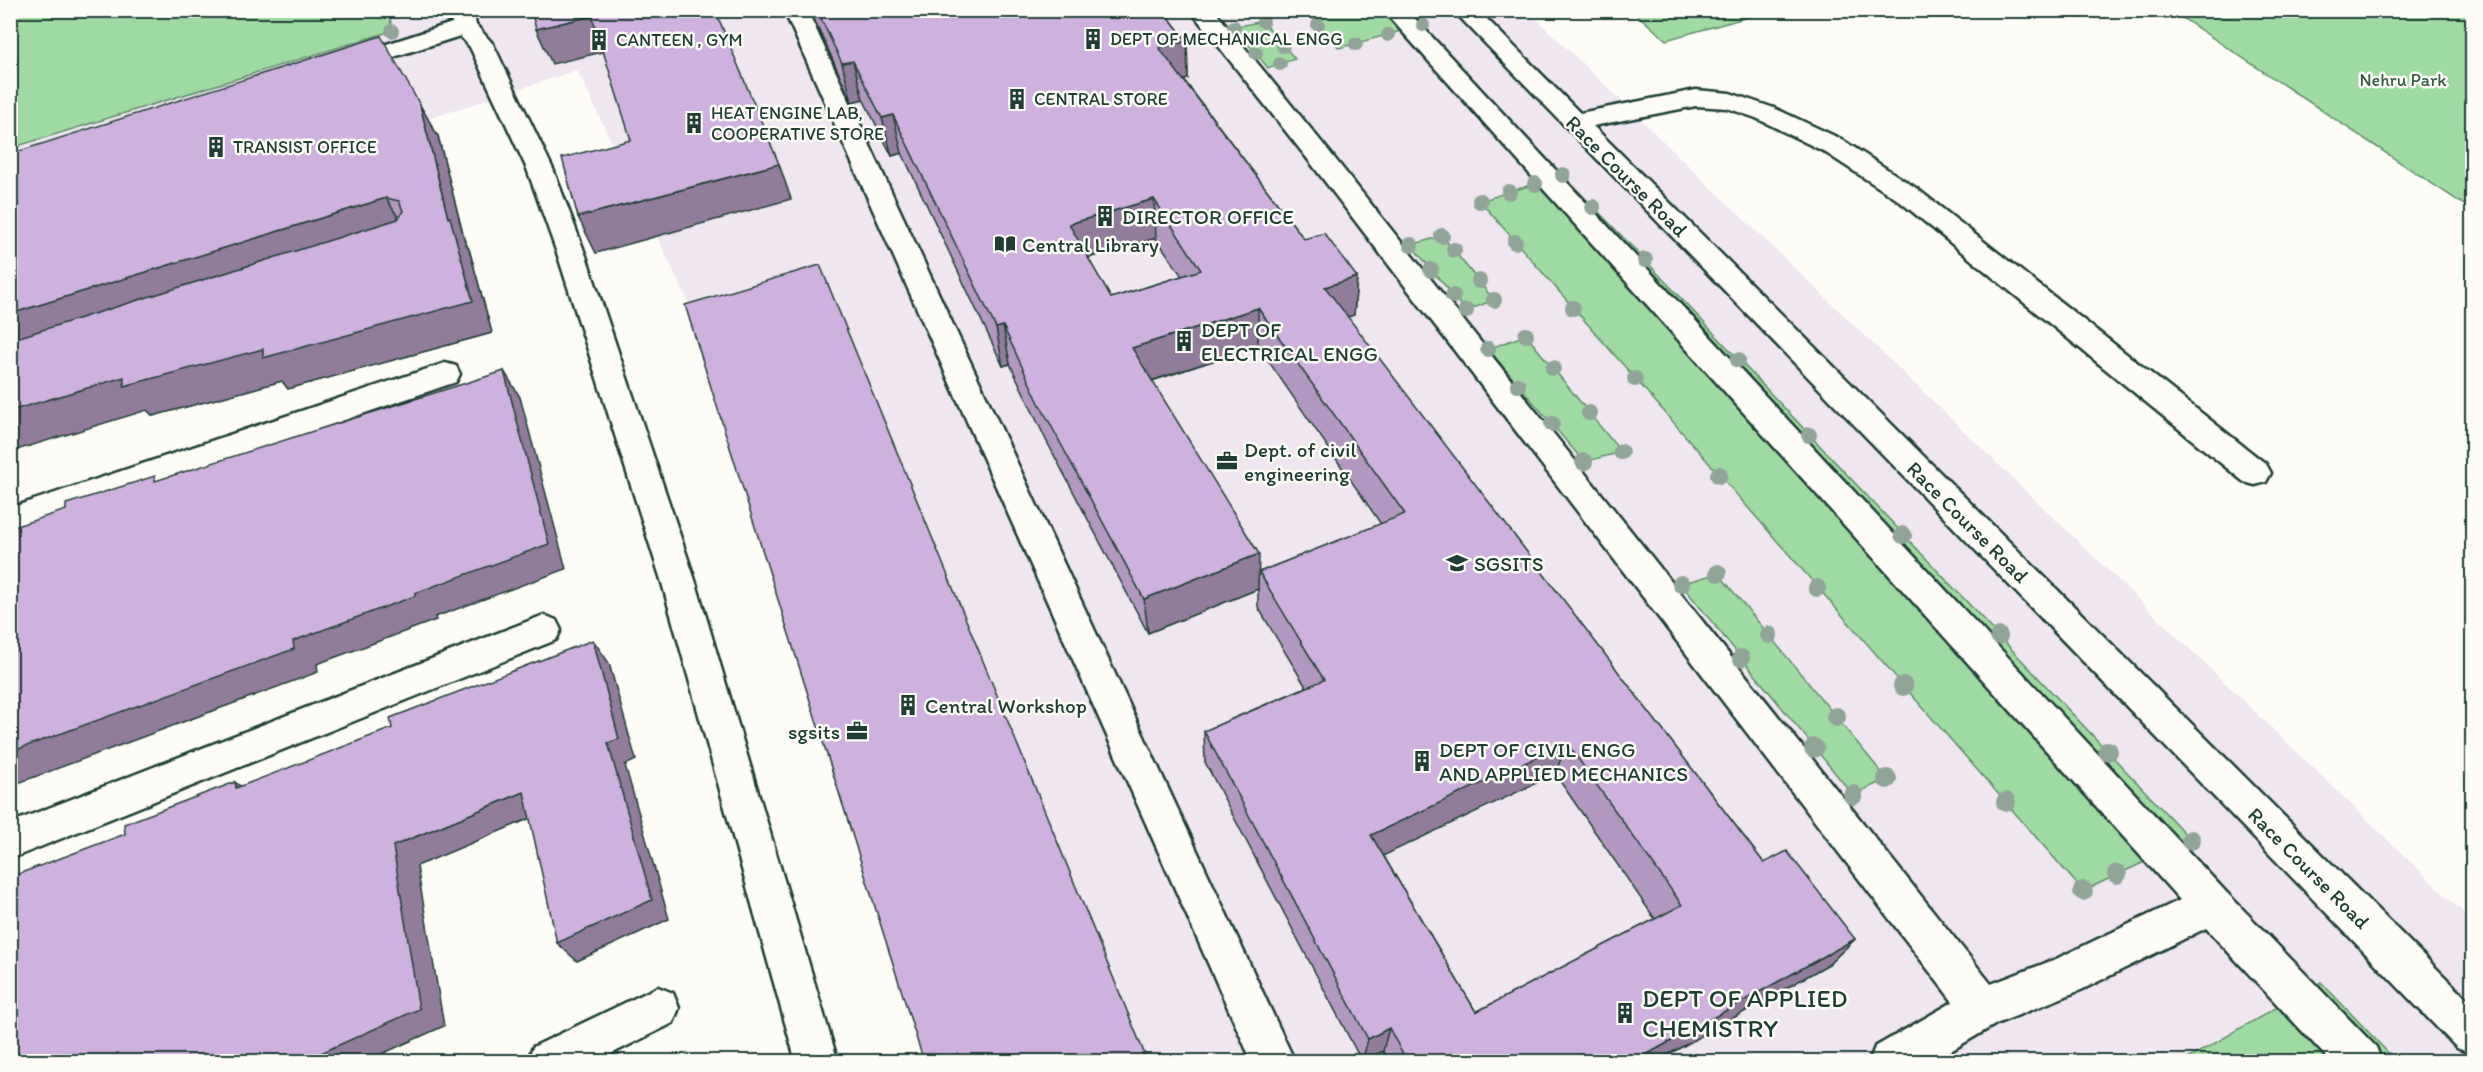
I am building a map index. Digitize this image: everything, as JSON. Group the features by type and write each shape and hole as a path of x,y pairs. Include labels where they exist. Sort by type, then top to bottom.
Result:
{"street":[{"path":"795,10 1274,1062"},
{"path":"1201,10 1319,156 1983,1008"},
{"path":"1394,10 2211,905 2361,1062"},
{"name":"Race Course Road","path":"1464,10 2472,1033"},
{"path":"328,70 463,19 481,44 540,169 572,256 679,583 817,1062"},
{"path":"1574,122 1696,98 1731,101 1765,113 1832,145 1907,194 2255,473"},
{"path":"10,521 445,374"},
{"path":"10,841 544,630"},
{"path":"1890,1062 1983,1008 2066,976 2211,905"},
{"path":"548,1062 658,1008"}],"shaded area":[{"name":"SGSITS","path":"10,11 1528,11 2472,921 2472,1061 1053,1061 577,70 11,256"}],"green space":[{"path":"11,10 389,11 392,31 11,148"},
{"path":"1306,11 1410,11 1423,25 1339,48"},
{"path":"1633,11 1770,11 1666,40"},
{"name":"Nehru Park","path":"2172,11 2472,11 2472,210"},
{"path":"1263,21 1295,59 1268,68 1234,27"},
{"path":"1563,175 2191,840 2083,891 1480,201"},
{"path":"1442,236 1494,300 1466,311 1411,245"},
{"path":"1526,335 1621,452 1584,462 1488,349"},
{"path":"1718,573 1887,779 1853,795 1681,584"},
{"path":"2321,982 2396,1061 2182,1062"}],"building":[{"path":"531,10 694,10 695,12 715,10 779,164 578,217 562,158 631,140 592,16 536,29"},
{"path":"817,10 1163,10 1187,41 1159,48 1304,239 1324,233 1357,277 1325,287 1764,863 1787,851 1855,939 1633,1062 1407,1062 1389,1028 1368,1039 1204,731 1324,680 1259,572 1405,514 1258,308 1132,348 1259,554 1144,599 1039,403 1003,326 996,328 893,115 882,118 853,61 842,63","holes":["1154,199 1201,270 1111,298 1069,224","1567,743 1682,905 1476,1012 1371,835"]},
{"path":"381,36 420,105 448,218 450,217 473,301 263,358 263,349 124,386 124,377 10,411 10,340 398,219 403,211 399,201 386,198 10,314 10,154"},
{"name":"Central Workshop","path":"820,265 1148,1062 924,1062 685,305"},
{"path":"504,371 549,544 293,641 294,649 10,752 10,528 66,510 66,504 155,476 155,481"},
{"path":"593,640 619,739 608,743 652,900 557,943 524,792 393,846 419,1009 301,1062 10,1062 10,877 125,834 124,824 235,782 236,788 392,728 390,718"}],"place":[{"name":"DEPT OF MECHANICAL ENGG","path":"1093,39"},
{"name":"CANTEEN , GYM","path":"599,40"},
{"name":"CENTRAL STORE","path":"1017,99"},
{"name":"HEAT ENGINE LAB, COOPERATIVE STORE","path":"694,123"},
{"name":"TRANSIST OFFICE","path":"216,147"},
{"name":"DIRECTOR OFFICE","path":"1105,216"},
{"name":"Central Library","path":"1005,244"},
{"name":"DEPT OF ELECTRICAL ENGG","path":"1184,341"},
{"name":"Dept. of civil engineering","path":"1227,461"},
{"name":"SGSITS","path":"1457,563"},
{"name":"Central Workshop","path":"908,705"},
{"name":"sgsits","path":"857,731"},
{"name":"DEPT OF CIVIL ENGG AND APPLIED MECHANICS","path":"1422,761"},
{"name":"DEPT OF APPLIED CHEMISTRY","path":"1625,1013"}]}
